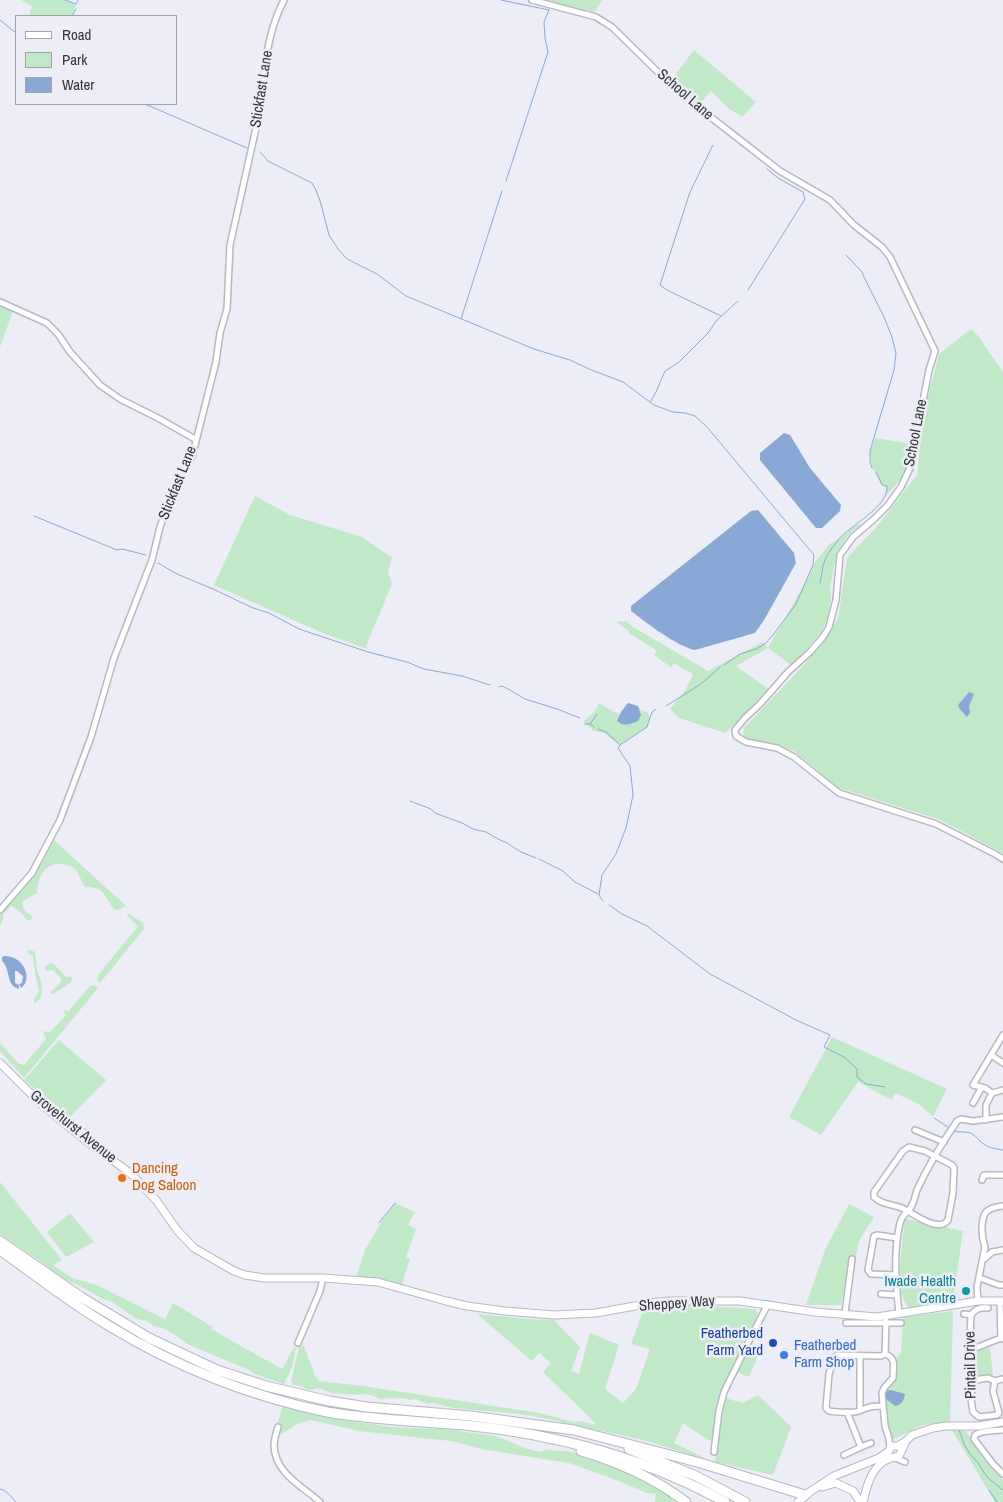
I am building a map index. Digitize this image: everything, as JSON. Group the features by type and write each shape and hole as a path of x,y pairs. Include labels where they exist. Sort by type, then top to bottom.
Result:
{"highway":[{"path":"0,1241 81,1297 135,1330 187,1356 234,1376 266,1386 329,1401 367,1407 523,1422 574,1430 626,1442 805,1495"},
{"path":"0,1250 72,1302 126,1337 168,1359 227,1384 263,1396 328,1412 522,1432 578,1444 632,1461 693,1486 725,1502"},
{"path":"523,1422 591,1437 633,1450 696,1476 745,1502"},
{"path":"522,1432 535,1439 566,1446 618,1464 656,1482 686,1502"}],"street":[{"name":"Stickfast Lane","path":"0,910 32,873 60,820 91,738 114,658 152,560 160,527 172,492 192,457 227,309 230,245 262,101 263,79 269,42 284,0"},
{"name":"School Lane","path":"532,0 596,16 612,27 669,83 692,102 780,171 830,200 854,225 882,247 890,256 935,351 929,370 910,468 901,487 888,505 853,537 840,556 834,611 829,627 804,658 788,672 745,718 735,730 736,736 746,742 777,748 794,756 839,793 936,824 1003,859"},
{"path":"0,302 47,323 100,385 120,400 158,418 195,440"},
{"path":"1003,1035 973,1085 982,1087 992,1093 1003,1090"},
{"path":"991,1054 1003,1063"},
{"name":"Grovehurst Avenue","path":"0,1063 41,1104 85,1140 130,1172 156,1200 177,1230 194,1248 234,1271 253,1277 323,1278"},
{"path":"973,1103 982,1087"},
{"path":"986,1120 986,1105 992,1093"},
{"path":"899,1314 896,1275 897,1238 902,1215 912,1206 915,1194 934,1156 956,1122 961,1118 973,1121 1003,1117"},
{"path":"915,1130 944,1142"},
{"path":"913,1147 934,1156 952,1165 955,1169 953,1193 948,1220 945,1224 941,1225 921,1220 908,1210 886,1205 874,1197 874,1192 906,1148 913,1147"},
{"path":"982,1180 984,1175 1003,1176"},
{"path":"978,1301 978,1287 985,1247 983,1241 983,1216 988,1209 1003,1206"},
{"path":"896,1275 871,1274 868,1270 874,1236 897,1238"},
{"path":"985,1247 992,1252"},
{"path":"984,1259 992,1252 1003,1250"},
{"path":"845,1313 846,1288 852,1259"},
{"path":"298,1343 320,1291 323,1278"},
{"name":"Sheppey Way","path":"323,1278 378,1282 467,1306 554,1315 596,1314 656,1302 740,1301 815,1312 878,1313 886,1319"},
{"path":"980,1278 999,1286 1003,1285"},
{"path":"881,1294 897,1295"},
{"path":"846,1323 886,1319 899,1314 978,1301 1002,1301 1002,1338 973,1349"},
{"path":"714,1452 719,1411 724,1392 768,1304"},
{"name":"Pintail Drive","path":"988,1308 974,1310 971,1315 970,1338 973,1349 971,1353 971,1398 974,1414 978,1417 999,1414 993,1390 995,1381"},
{"name":"Pintail Drive","path":"964,1314 971,1315"},
{"path":"886,1319 901,1323"},
{"path":"885,1354 886,1319"},
{"path":"883,1406 863,1407 860,1410 847,1412 829,1411 826,1408 829,1374 834,1358 837,1355 881,1356 885,1354 891,1356 893,1360 893,1378 882,1393 885,1426 894,1451"},
{"path":"860,1356 860,1410"},
{"path":"972,1381 988,1378 995,1381 1003,1379"},
{"path":"847,1412 862,1447"},
{"path":"861,1502 872,1474 912,1435 946,1426 979,1426 1003,1422"},
{"path":"278,1427 274,1442 277,1459 287,1476 320,1502"},
{"path":"1003,1430 983,1431 975,1435 974,1439 1003,1474"},
{"path":"844,1455 871,1443"},
{"path":"798,1502 805,1495 834,1476 894,1451"},
{"path":"805,1495 836,1482 853,1491 861,1502"}],"green space":[{"path":"21,0 65,0 76,4 72,15 29,15 32,6"},
{"path":"550,0 602,0 595,12 550,2"},
{"path":"694,50 756,102 742,117 728,108 711,91 699,104 672,79"},
{"path":"0,305 13,311 0,347"},
{"path":"971,329 1003,372 1003,853 938,819 839,788 794,751 743,737 744,728 805,664 838,619 847,558 875,529 917,475 923,416 939,354"},
{"path":"875,438 911,444 905,475 887,494 887,487 882,485 872,468 870,451"},
{"path":"255,496 290,515 362,537 392,558 388,571 392,584 366,646 368,649 325,634 214,585"},
{"path":"855,525 861,525 849,534 837,552 830,587 829,615 820,634 792,666 768,648 817,559 831,543 838,540"},
{"path":"627,621 633,627 708,671 763,642 768,648 736,666 770,690 725,733 679,718 670,709 686,689 693,674 673,663 672,668 654,655 657,651 616,622"},
{"path":"599,703 619,715 628,703 638,706 640,710 647,712 650,717 647,727 620,745 604,733 594,731 583,722 595,711"},
{"path":"54,840 126,906 118,910 114,909 101,890 85,887 75,868 59,864 45,870 38,883 37,893 23,901 24,909 33,917 29,921 11,906 3,914 0,926 0,913 31,879 44,860"},
{"path":"128,913 143,923 144,929 100,983 97,980 99,974 138,926 127,915"},
{"path":"28,950 35,952 37,969 42,985 41,998 34,1004 34,999 39,991 33,957 27,952"},
{"path":"53,963 66,977 73,978 70,983 53,994 50,993 59,985 61,978 53,970 46,971 45,967"},
{"path":"94,985 98,988 24,1078 0,1051 0,1043 18,1063 24,1065 46,1039 43,1032 51,1031 66,1015 63,1011 68,1012 90,986"},
{"path":"832,1037 947,1089 933,1117 919,1104 895,1093 892,1100 858,1082 821,1135 789,1117"},
{"path":"59,1040 106,1080 70,1117 24,1080"},
{"path":"0,1182 62,1260 53,1265 72,1278 97,1285 165,1319 173,1303 213,1327 211,1329 282,1369 294,1347 296,1348 292,1367 284,1384 255,1374 187,1344 165,1329 137,1319 112,1302 56,1275 44,1264 0,1234"},
{"path":"395,1203 415,1212 408,1225 416,1229 406,1257 410,1259 402,1284 356,1277 365,1250"},
{"path":"849,1204 874,1217 859,1241 856,1257 850,1256 841,1305 806,1305 825,1250"},
{"path":"70,1213 94,1242 66,1257 47,1232"},
{"path":"905,1219 963,1231 953,1299 909,1308 904,1300 901,1290 900,1265"},
{"path":"689,1305 756,1309 758,1315 724,1384 717,1409 714,1440 708,1440 683,1423 674,1443 711,1461 647,1441 539,1417 454,1408 433,1403 428,1404 415,1399 380,1399 371,1395 331,1393 319,1388 308,1390 301,1386 293,1385 291,1381 299,1347 303,1344 319,1381 540,1413 573,1422 580,1421 597,1425 543,1372 551,1363 539,1353 532,1361 477,1314 554,1320 580,1347 571,1371 579,1374 590,1333 619,1345 605,1389 623,1403 636,1389 650,1349 631,1344 643,1311"},
{"path":"953,1311 950,1423 934,1423 920,1426 892,1440 886,1421 883,1398 886,1387 895,1379 896,1359 901,1353 903,1317"},
{"path":"747,1348 759,1353 749,1377 735,1371"},
{"path":"990,1348 993,1376 976,1377 977,1350"},
{"path":"758,1395 791,1427 773,1475 715,1462 725,1398 743,1403"},
{"path":"283,1405 330,1418 391,1427 443,1429 496,1436 539,1452 546,1450 581,1454 584,1458 621,1469 641,1478 679,1502 655,1502 656,1494 647,1493 569,1463 486,1450 451,1441 359,1431 310,1420 297,1424 279,1436 275,1441 277,1425"},
{"path":"952,1430 966,1431 1003,1480 1003,1502 995,1502"}],"water":[{"path":"784,433 790,435 810,468 841,505 840,511 822,528 816,528 760,460 760,453"},
{"path":"758,510 794,553 796,563 755,633 695,650 670,639 631,611 631,606 751,511"},
{"path":"969,692 974,694 969,706 970,713 967,717 958,705"},
{"path":"628,703 638,706 641,715 638,721 622,724 617,721"},
{"path":"4,956 17,959 24,968 27,975 26,982 21,988 19,984 22,983 23,976 15,971 15,983 19,985 19,989 10,980 5,964 2,961"},
{"path":"891,1390 905,1394 899,1405 895,1406 886,1399 885,1391"}],"waterway":[{"path":"65,0 76,4 78,0"},
{"path":"501,0 549,10 544,22 548,52 506,181"},
{"path":"73,15 76,9"},
{"path":"0,20 15,32"},
{"path":"147,105 247,148"},
{"path":"713,145 690,192 660,285 721,316"},
{"path":"260,152 268,161 312,183 321,204 329,235 347,259 377,274 406,296 534,349 570,360 623,382 654,405 673,412 695,416 707,427 814,555 813,565 796,604 773,635 765,644 740,654 724,665"},
{"path":"748,290 805,199 803,192 778,178 767,169"},
{"path":"461,319 502,191"},
{"path":"846,255 862,272 884,317 896,353 894,370 870,451 872,468"},
{"path":"651,401 665,371 678,363 708,333 717,320 738,301"},
{"path":"820,583 826,558 838,540 876,508 886,494 887,486 882,485 876,472"},
{"path":"34,516 117,550 122,549 146,555"},
{"path":"158,563 177,574 253,608 269,613 299,629 424,669 462,676 490,685"},
{"path":"666,706 701,684 720,667"},
{"path":"499,687 502,686 525,699 580,718"},
{"path":"603,901 599,895 602,875 616,854 626,828 633,795 630,766 618,748 647,727 652,712 656,709"},
{"path":"590,724 597,714"},
{"path":"585,724 590,724 594,727"},
{"path":"598,729 606,732 619,744"},
{"path":"410,801 473,829 486,832 521,852 536,858"},
{"path":"539,859 563,871 575,882 598,894"},
{"path":"609,905 622,914 647,926 710,974 798,1021 830,1035 824,1047 844,1057 857,1069 857,1077 866,1084 885,1087"},
{"path":"60,1108 65,1115 103,1145"},
{"path":"934,1118 951,1129"},
{"path":"954,1131 966,1132 988,1146 1003,1150"},
{"path":"379,1223 395,1203"},
{"path":"959,1430 970,1454 987,1477 1003,1490"},
{"path":"0,1489 7,1492 16,1502"},
{"path":"989,1490 997,1502"}],"place":[{"name":"Dancing Dog Saloon","path":"122,1178"},
{"name":"Iwade Health Centre","path":"966,1291"},
{"name":"Featherbed Farm Yard","path":"773,1343"},
{"name":"Featherbed Farm Shop","path":"784,1355"}]}
